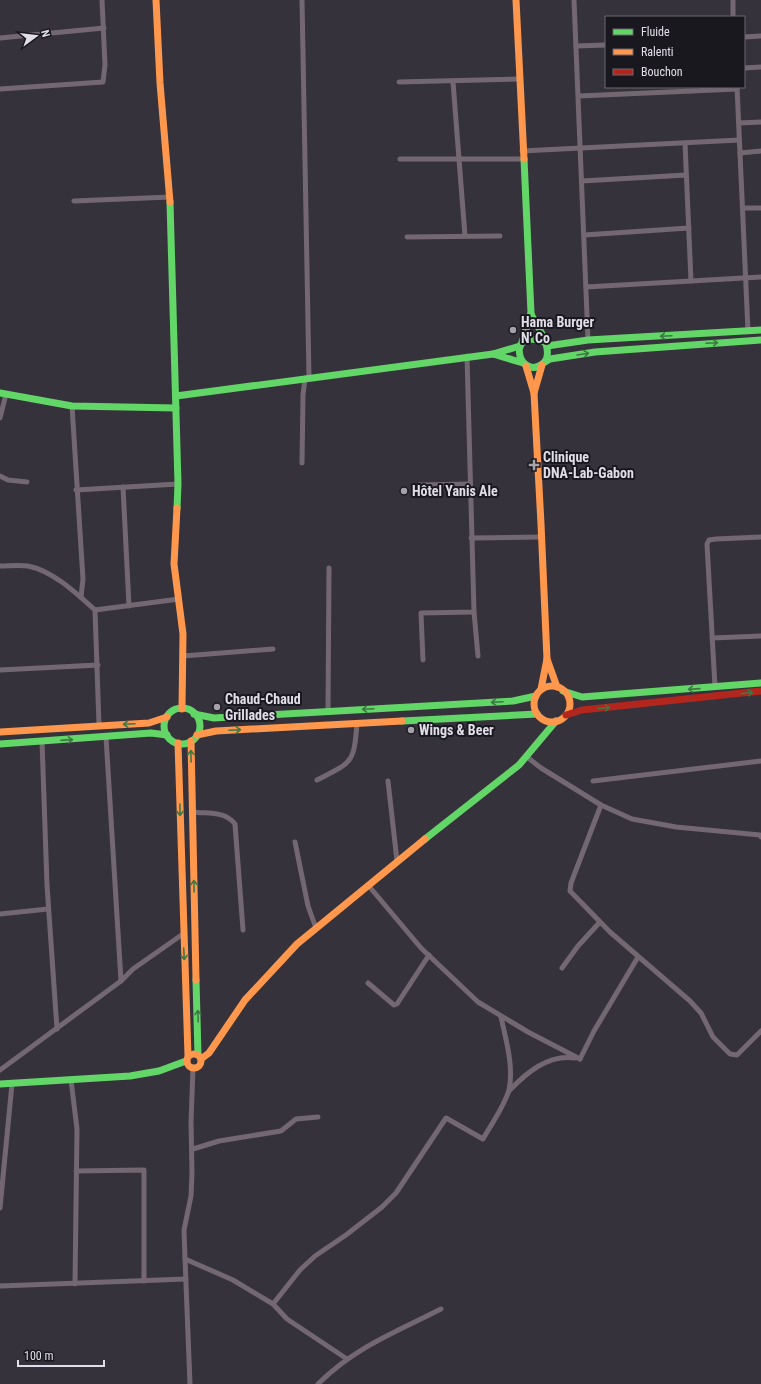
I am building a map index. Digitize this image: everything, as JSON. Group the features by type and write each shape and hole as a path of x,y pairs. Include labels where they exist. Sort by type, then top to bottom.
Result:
{"street":[{"path":"0,89 103,82 106,65 102,0"},
{"path":"156,0 160,83 170,197 178,484 174,564 184,656 182,708"},
{"path":"302,0 307,378 303,395 302,463"},
{"path":"516,0 531,314 519,355 524,364 534,393 547,659 542,689"},
{"path":"574,0 588,340"},
{"path":"733,0 733,16"},
{"path":"0,38 104,28"},
{"path":"745,38 761,36"},
{"path":"576,46 605,45"},
{"path":"745,68 761,67"},
{"path":"399,82 453,82 519,79"},
{"path":"453,82 464,236"},
{"path":"579,96 737,88 748,331"},
{"path":"739,123 761,122"},
{"path":"400,159 459,159 523,155 581,148 739,140"},
{"path":"685,143 691,281"},
{"path":"740,152 761,151"},
{"path":"582,181 686,175"},
{"path":"74,201 170,197"},
{"path":"743,208 761,208"},
{"path":"584,235 689,228"},
{"path":"407,237 500,236"},
{"path":"586,288 761,277"},
{"path":"531,314 548,354 534,393"},
{"path":"176,396 467,356 493,354 533,338 545,344 588,340 761,330"},
{"path":"493,354 534,368 550,359 595,352 761,340"},
{"path":"467,356 471,538 474,612 478,656"},
{"path":"0,418 3,393 72,406 176,408"},
{"path":"72,406 76,490 83,580 81,597"},
{"path":"0,476 8,480 27,482"},
{"path":"76,490 178,484"},
{"path":"419,485 470,484"},
{"path":"123,488 129,606"},
{"path":"471,538 541,537"},
{"path":"715,687 706,544 709,540 716,539 761,537"},
{"path":"0,566 27,566 35,568 55,578 81,597 95,610 99,725"},
{"path":"328,712 329,568"},
{"path":"95,610 179,599"},
{"path":"423,660 421,613 474,612"},
{"path":"712,638 761,636"},
{"path":"184,656 273,650"},
{"path":"547,659 560,689 569,703 566,715"},
{"path":"0,670 98,665"},
{"path":"556,722 545,721 537,714 534,705 536,696 542,689 549,686 560,689 572,695 582,697 761,682"},
{"path":"0,1084 110,1078 145,1074 173,1068 193,1054 199,1057 209,1053 241,1005 264,977 297,944 397,861 527,757 556,722 566,715 582,710 761,691"},
{"path":"536,696 513,701 214,718 194,714 182,708 173,711 167,717 164,726 167,735 173,741 178,743 191,741 197,735 216,731 537,714"},
{"path":"194,714 199,724 197,735"},
{"path":"0,732 149,723 167,717"},
{"path":"317,780 340,768 352,758 356,743 357,723"},
{"path":"0,744 151,733 167,735"},
{"path":"106,737 121,981"},
{"path":"42,741 48,909 57,1029"},
{"path":"191,741 199,1057 198,1066 193,1068"},
{"path":"178,743 187,1059 188,1066 193,1068"},
{"path":"527,757 541,768 601,805 632,819 676,827 760,835 761,837"},
{"path":"593,781 761,761"},
{"path":"388,781 397,861"},
{"path":"601,805 570,888 572,893 600,922 638,957 690,1001 701,1013 713,1037 730,1054 737,1055 761,1030"},
{"path":"193,812 223,815 228,817 236,824 243,930"},
{"path":"295,842 308,906 316,928"},
{"path":"368,885 429,956 478,1002 501,1017 580,1059"},
{"path":"0,914 48,909"},
{"path":"562,968 578,946 600,922"},
{"path":"0,1070 121,981 133,969 183,934"},
{"path":"368,983 394,1005 397,1004 429,956"},
{"path":"580,1059 638,957"},
{"path":"273,1304 300,1270 315,1256 346,1236 382,1207 396,1193 446,1118 483,1139 501,1108 508,1090 510,1071 501,1017"},
{"path":"508,1090 532,1069 564,1057 580,1059"},
{"path":"190,1384 184,1230 191,1196 193,1149 191,1122 193,1068"},
{"path":"71,1080 77,1129 75,1284"},
{"path":"0,1208 12,1084"},
{"path":"193,1149 219,1141 280,1131 296,1119 318,1117"},
{"path":"76,1171 144,1170 144,1281"},
{"path":"185,1259 233,1280 273,1304 287,1319 347,1359"},
{"path":"0,1286 186,1279"},
{"path":"318,1384 347,1359 368,1344 441,1309"}],"traffic: fast":[{"path":"522,342 531,313 524,159"},
{"path":"170,202 178,484 177,508"},
{"path":"531,314 545,340 547,346 547,357 544,363 539,366 532,367 521,359 519,352 520,346 524,341 532,339 544,342"},
{"path":"547,346 588,340 761,330"},
{"path":"545,362 550,359 595,352 761,340"},
{"path":"176,396 493,354 520,346"},
{"path":"493,354 523,363"},
{"path":"0,393 72,406 176,408"},
{"path":"563,691 582,697 761,683"},
{"path":"194,714 214,718 513,701 536,696"},
{"path":"182,708 192,711 197,716 200,726 197,736 192,741 182,744 172,741 167,736 164,726 167,716 172,711 182,708"},
{"path":"402,721 537,714"},
{"path":"425,839 519,765 556,721"},
{"path":"0,744 151,733 167,735"},
{"path":"196,980 198,1055"},
{"path":"0,1084 130,1076 159,1071 186,1061"}],"traffic: slow":[{"path":"156,0 160,83 170,202"},
{"path":"516,0 524,159"},
{"path":"534,393 542,365"},
{"path":"526,366 534,393 541,524 547,659 541,689"},
{"path":"177,508 174,564 183,634 182,709"},
{"path":"547,659 557,687"},
{"path":"555,686 565,691 569,697 570,704 569,711 565,717 559,721 549,722 539,717 535,711 534,701 539,691 545,687 555,686"},
{"path":"0,732 149,723 167,717"},
{"path":"197,735 216,731 402,721"},
{"path":"191,741 196,980"},
{"path":"178,743 188,1056"},
{"path":"201,1059 209,1053 245,1000 297,944 425,839"},
{"path":"191,1054 197,1054 201,1058 201,1061 201,1064 197,1068 191,1068 187,1064 187,1058 191,1054"}],"traffic: jam":[{"path":"566,715 582,710 761,691"}],"place":[{"name":"Hama Burger N' Co","path":"513,330"},
{"name":"Clinique DNA-Lab-Gabon","path":"534,465"},
{"name":"Hôtel Yanis Ale","path":"404,491"},
{"name":"Chaud-Chaud Grillades","path":"217,707"},
{"name":"Wings & Beer","path":"411,730"}]}
